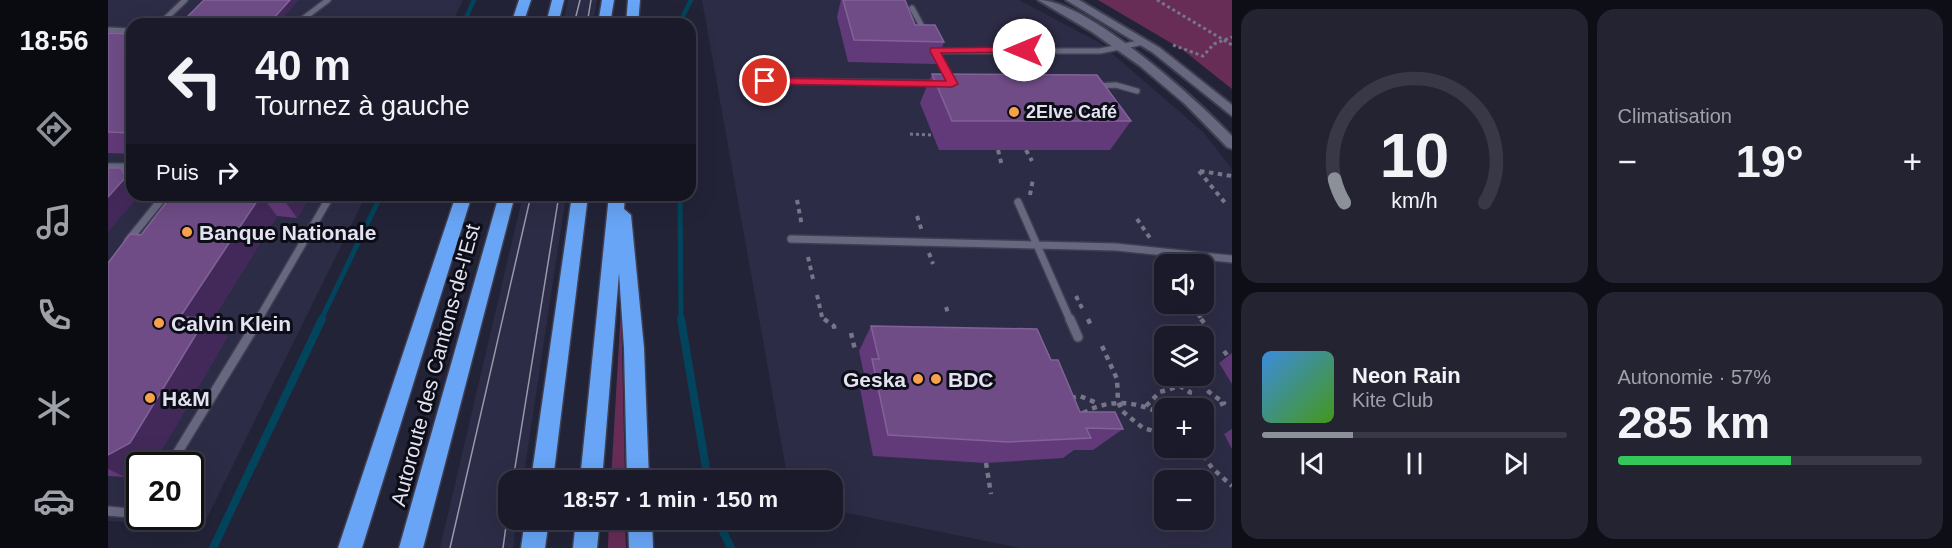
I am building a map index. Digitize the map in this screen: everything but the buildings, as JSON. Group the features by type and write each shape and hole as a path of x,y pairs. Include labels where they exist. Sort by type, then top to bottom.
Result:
{"highway":[{"path":"519,18 525,0"},
{"path":"554,18 558,0"},
{"path":"605,18 608,0"},
{"path":"632,18 634,0"},
{"path":"350,548 462,201"},
{"name":"Autoroute des Cantons-de-l'Est","path":"411,548 505,201"},
{"path":"543,470 579,201"},
{"path":"592,470 616,201"},
{"path":"622,201 634,348 638,470"},
{"path":"533,548 535,530"},
{"path":"585,548 587,530"},
{"path":"640,530 641,548"}],"main road":[{"path":"1043,0 1124,47 1171,83 1232,144"},
{"path":"1071,0 1144,42 1201,84 1232,112"}],"lane":[{"path":"166,18 185,0"},
{"path":"304,18 328,0"},
{"path":"912,8 952,84"},
{"path":"108,30 126,31"},
{"path":"935,51 1100,51 1144,42"},
{"path":"765,81 962,84"},
{"path":"1081,86 1116,85 1137,91"},
{"path":"108,167 126,167"},
{"path":"122,248 160,201"},
{"path":"178,452 328,201"},
{"path":"1017,202 1078,337"},
{"path":"791,239 1037,244 1116,248 1232,259"},
{"path":"108,511 126,513"}],"path":[{"path":"1157,0 1232,45"},
{"path":"1167,44 1203,56 1210,46 1232,37"},
{"path":"910,134 933,135"},
{"path":"998,150 1002,166"},
{"path":"1026,150 1032,161"},
{"path":"1226,204 1199,171 1232,176"},
{"path":"1030,195 1033,178"},
{"path":"797,200 802,227"},
{"path":"917,216 922,231"},
{"path":"1137,219 1152,241"},
{"path":"808,257 813,279"},
{"path":"817,295 822,316 834,326 835,333"},
{"path":"946,307 948,313"},
{"path":"1198,314 1207,326"},
{"path":"851,333 855,350"},
{"path":"1101,346 1117,379 1118,401 1122,411 1143,428 1154,432"},
{"path":"1224,351 1232,361"},
{"path":"1146,406 1157,392 1179,386 1185,387 1190,392 1188,398"},
{"path":"1204,386 1224,403 1214,407"},
{"path":"1067,406 1071,398 1080,396 1099,404"},
{"path":"1077,415 1099,404 1118,401 1146,406 1154,410"},
{"path":"1092,408 1099,415"},
{"path":"1137,431 1143,428"},
{"path":"1205,458 1212,468 1232,486"},
{"path":"986,463 991,494"}],"shaded area":[{"path":"108,0 463,0 454,18 126,18 126,201 363,201 204,524 204,452 126,452 126,522 108,521"},
{"path":"568,0 597,0 594,18 564,18"},
{"path":"702,0 1019,0 1100,43 1204,133 1232,169 1232,548 1020,548 843,512 843,470 786,470"},
{"path":"1098,0 1232,0 1232,89 1183,50"},
{"path":"522,201 565,201 525,470 498,470 498,530 515,530 513,548 440,548"},
{"path":"621,309 625,470 612,470"},
{"path":"609,530 625,530 626,548 608,548"}],"waterway":[{"path":"466,18 474,0"},
{"path":"682,18 691,0"},
{"path":"321,320 378,201"},
{"path":"680,201 681,320"},
{"path":"213,548 322,319"},
{"path":"681,319 706,470"},
{"path":"722,530 731,548"}],"tram line":[{"path":"576,18 580,0"},
{"path":"588,18 591,0"},
{"path":"450,548 530,201"},
{"path":"515,470 558,201"},
{"path":"503,548 505,530"}],"place":[{"name":"2Elve Café","path":"1014,112"},
{"name":"Banque Nationale","path":"187,232"},
{"name":"Calvin Klein","path":"159,323"},
{"name":"Geska","path":"918,379"},
{"name":"BDC","path":"936,379"},
{"name":"H&M","path":"150,398"}],"route":[{"path":"765,81 952,84 935,51 1024,50"}]}
